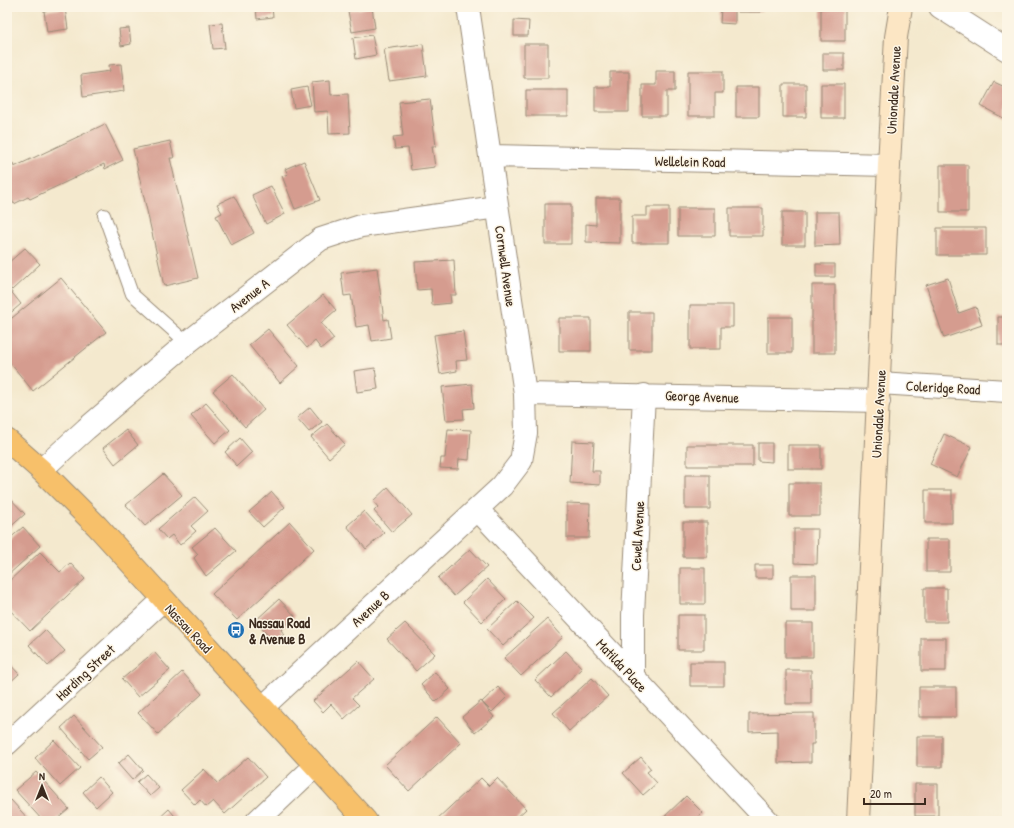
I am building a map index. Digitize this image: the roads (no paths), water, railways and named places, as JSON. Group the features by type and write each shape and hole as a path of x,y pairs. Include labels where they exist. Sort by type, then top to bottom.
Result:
{"main road":[{"name":"Uniondale Avenue","path":"858,821 889,166 896,37 900,7"},
{"name":"Nassau Road","path":"7,440 42,470 97,526 366,821"}],"street":[{"name":"Cornwell Avenue","path":"468,7 525,394 526,433 521,461 502,486 477,509"},
{"path":"940,7 1007,50"},
{"name":"Wellelein Road","path":"490,156 889,166"},
{"name":"Avenue A","path":"42,470 86,429 187,343 321,239 361,226 498,207"},
{"name":"Coleridge Road","path":"879,392 1007,391"},
{"name":"George Avenue","path":"525,394 644,395 879,392"},
{"name":"Cewell Avenue","path":"633,677 633,615 644,395"},
{"name":"Matilda Place","path":"477,509 768,821"},
{"name":"Avenue B","path":"263,707 477,509"},
{"name":"Harding Street","path":"7,744 163,600"},
{"path":"257,821 315,766"}],"lane":[{"path":"104,215 132,294 187,343"}],"place":[{"name":"Nassau Road & Avenue B","path":"236,630"}]}
